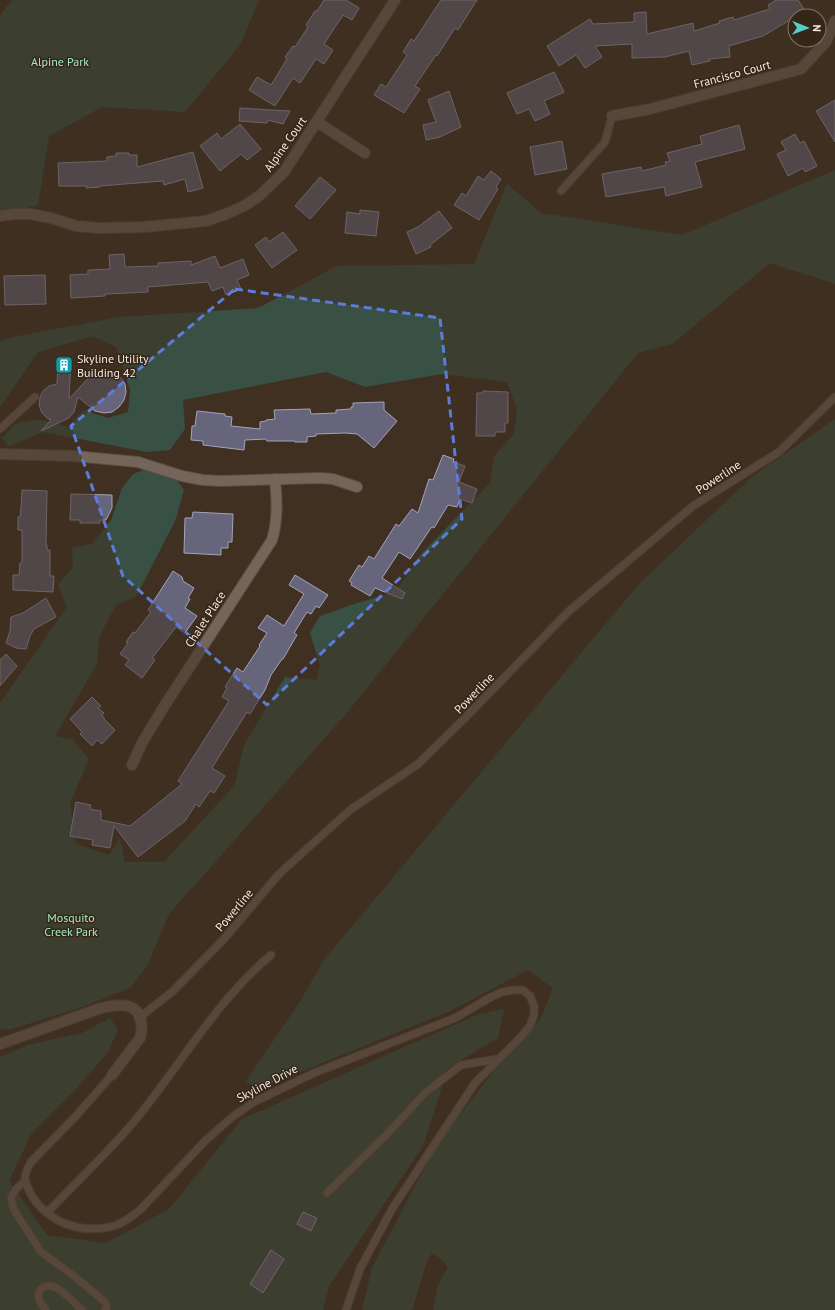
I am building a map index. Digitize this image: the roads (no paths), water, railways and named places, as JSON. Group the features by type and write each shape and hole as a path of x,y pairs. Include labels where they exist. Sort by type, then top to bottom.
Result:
{"street":[{"name":"Alpine Court","path":"0,216 30,214 51,218 76,226 100,228 144,227 206,221 244,206 272,185 284,172 395,0"},
{"name":"Francisco Court","path":"612,116 650,109 801,69 826,42 835,21"},
{"path":"317,122 365,153"},
{"path":"0,454 74,456 138,462 182,476 203,480 320,478 333,479 356,487"},
{"name":"Chalet Place","path":"132,765 142,743 163,708 272,540 276,528 277,516 275,479"},
{"path":"0,1044 111,1005 130,1006 136,1010 140,1017 142,1031 140,1038 112,1075"}],"lane":[{"path":"561,191 605,142 612,116"},
{"path":"0,429 35,397"},
{"name":"Powerline","path":"140,1017 173,991 224,939 279,874 350,810 418,764 466,718 568,612 693,506 778,452 835,397"},
{"path":"47,1213 101,1158 136,1119 238,986 272,956"},
{"name":"Skyline Drive","path":"25,1181 30,1194 36,1203 47,1213 61,1222 76,1227 104,1228 119,1224 131,1218 142,1209 205,1141 231,1118 254,1102 314,1073 455,1018 502,992 523,990 530,996 534,1006 534,1014 530,1026 475,1083 392,1209 360,1268 346,1310"},
{"path":"327,1194 389,1132 425,1093 461,1065 498,1059"},
{"path":"106,1308 105,1302 74,1276 41,1252 14,1210 11,1198 16,1189 25,1181 26,1171 31,1162 76,1116 112,1075"},
{"path":"46,1310 39,1301 39,1291 42,1288 49,1286 59,1289 82,1310"}],"place":[{"name":"Skyline Utility Building 42","path":"64,365"}],"park label":[{"name":"Alpine Park","path":"60,61"},
{"name":"Mosquito Creek Park","path":"71,924"}]}
